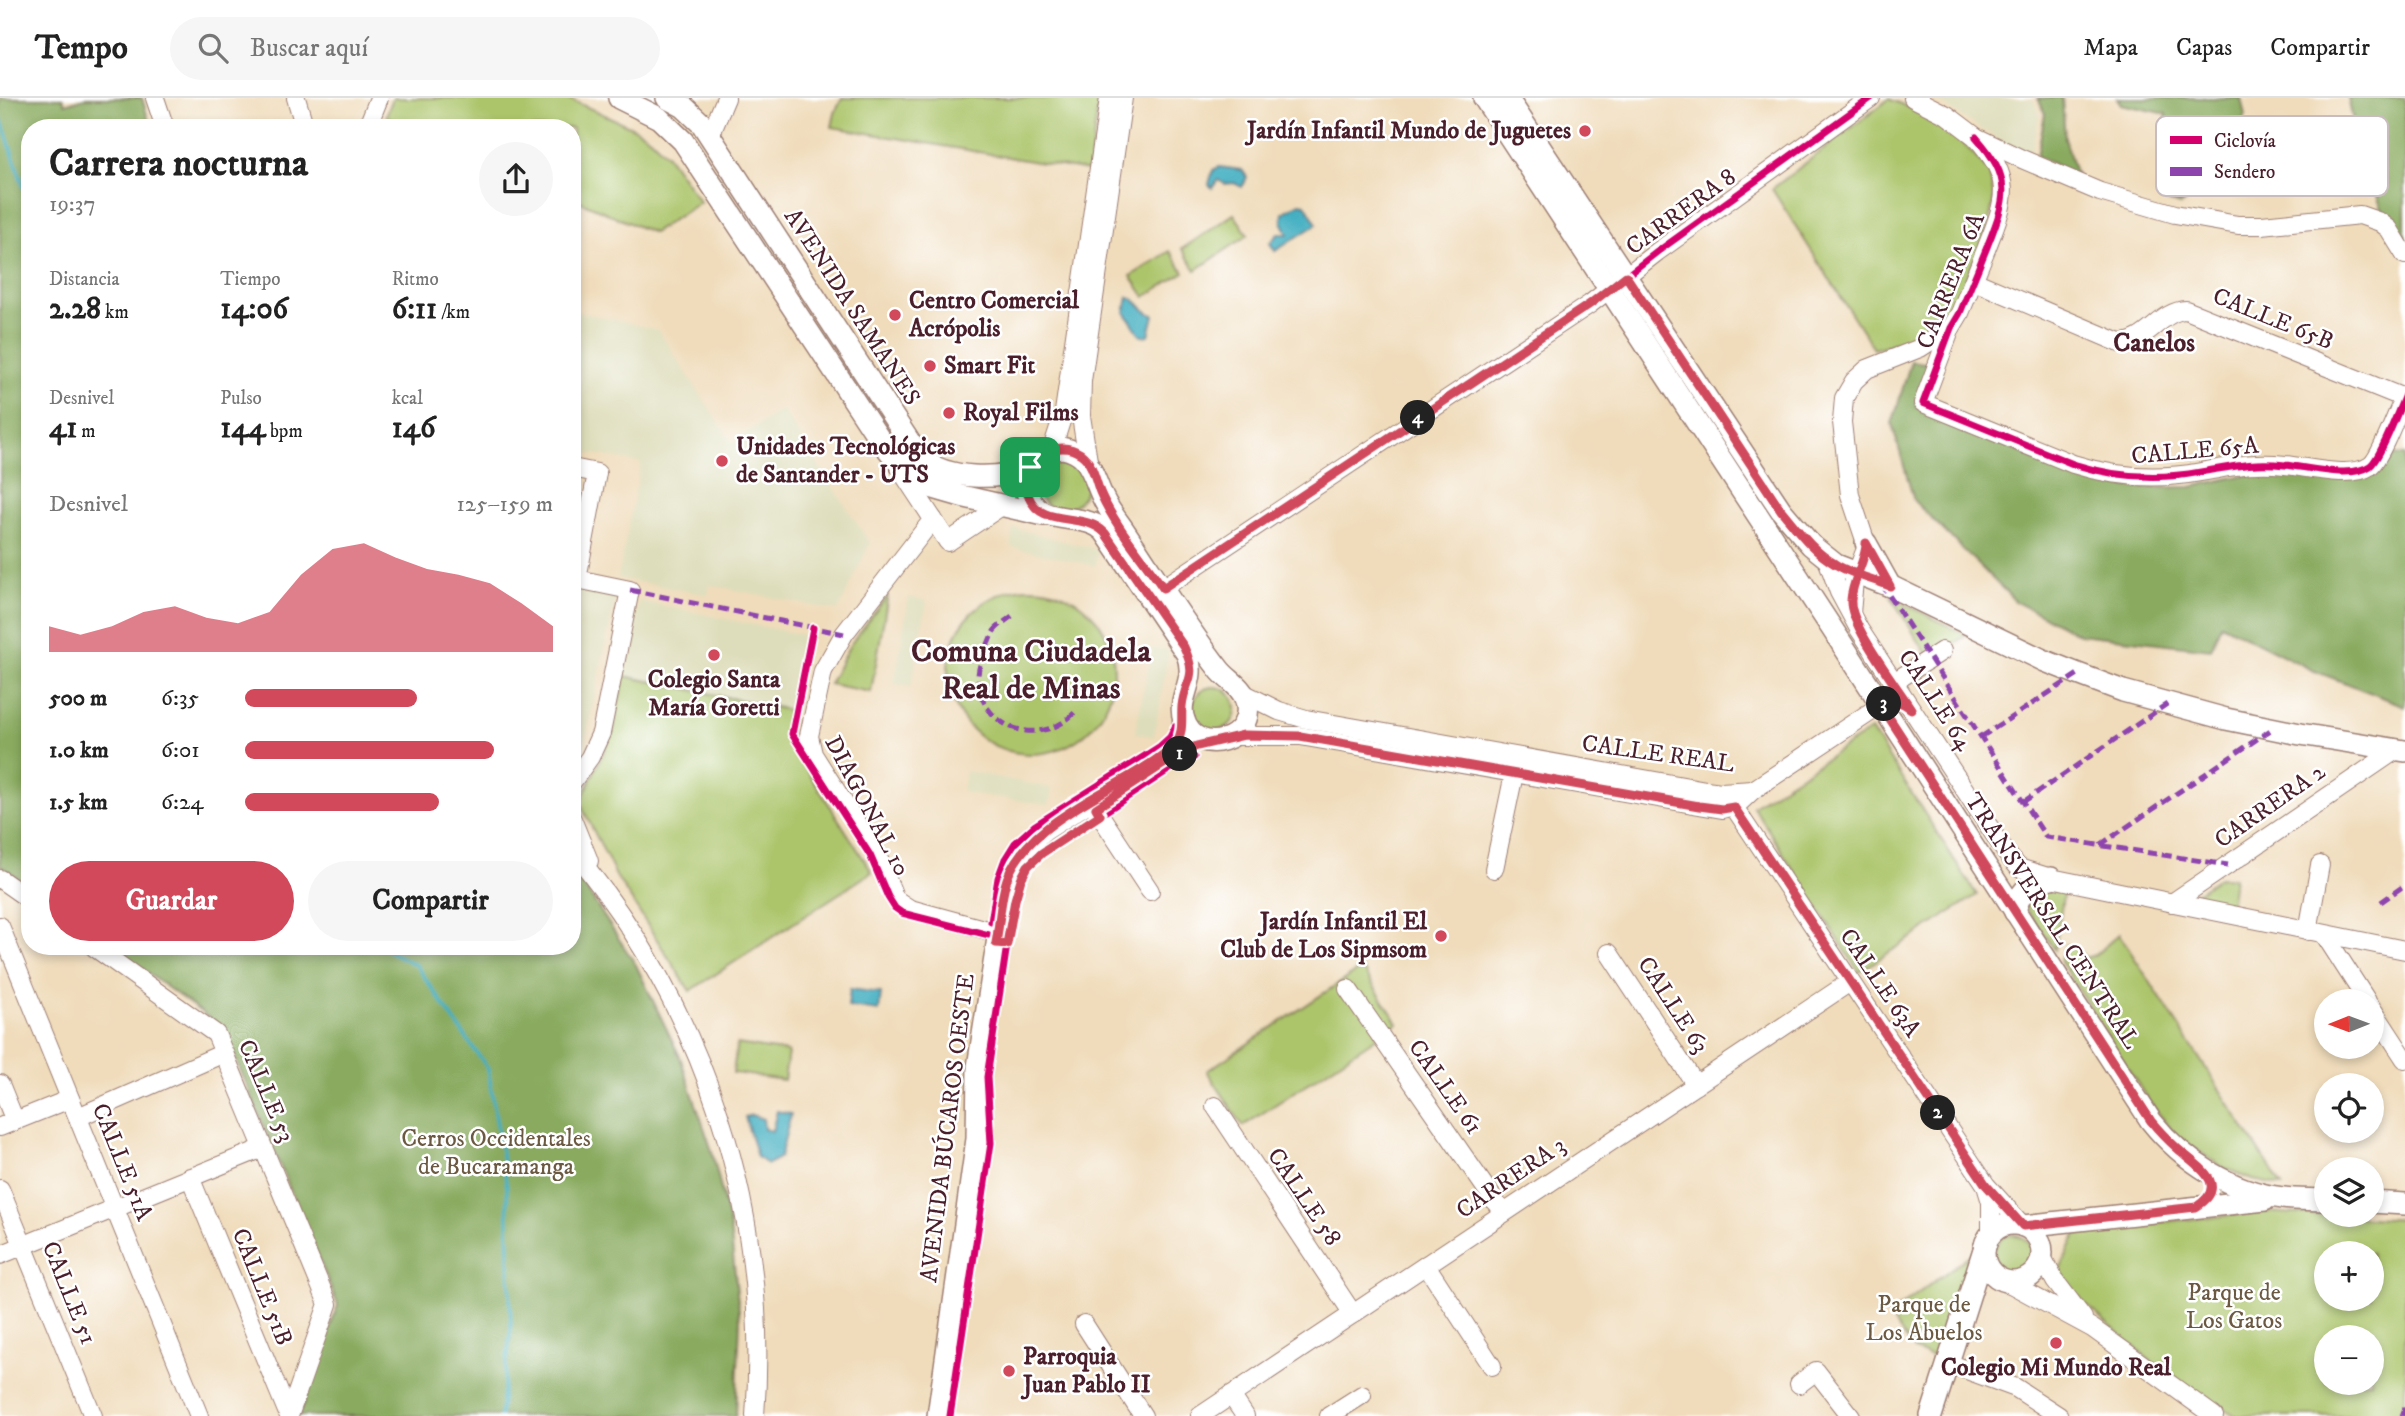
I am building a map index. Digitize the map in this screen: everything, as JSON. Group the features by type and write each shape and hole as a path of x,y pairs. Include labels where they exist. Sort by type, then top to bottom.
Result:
{"main road":[{"name":"AVENIDA SAMANES","path":"619,98 659,118 683,141 890,454 911,478 934,489 1048,516 1084,521 1102,529 1184,647 1190,661 1191,675 1182,704 1184,720"},
{"name":"AVENIDA SAMANES","path":"667,98 694,114 710,136 920,458 941,471 955,474 999,476 1030,467"},
{"name":"TRANSVERSAL CENTRAL","path":"1484,98 1781,510 1811,545 1852,560 1890,586 2045,661 2123,691 2226,719 2400,750"},
{"name":"TRANSVERSAL CENTRAL","path":"1507,98 1802,583 2151,1121 2179,1150 2204,1170 2242,1188 2283,1198 2314,1199"},
{"path":"1023,851 1048,840 1182,752 1234,736 1246,719 1247,710 1242,693 1217,667 1108,508 1088,461 1071,450 1052,449 1036,458 1030,467 1026,482 1029,497 1037,508 1048,516"},
{"path":"1802,583 1808,572 1852,560 1890,586"},
{"path":"1184,720 1194,736 1212,742"},
{"name":"AVENIDA BÚCAROS OESTE","path":"938,1416 977,1139 978,1068 1007,880 1023,851 1043,831 1172,748 1180,739 1184,720"},
{"path":"2015,912 2022,892 2040,880 2051,878"},
{"path":"2196,1207 2208,1195 2211,1186 2204,1170"},
{"path":"1931,1416 1988,1239 2006,1225 2023,1226 2283,1198"},
{"path":"2384,1203 2405,1204"},
{"path":"1972,1287 2002,1280 2026,1279 2039,1266 2042,1252 2053,1233 2074,1220"},
{"path":"2023,1226 2031,1231 2042,1252"},
{"path":"1988,1239 1986,1262 2002,1280"}],"street":[{"path":"155,98 161,119"},
{"path":"296,98 303,119"},
{"path":"371,119 379,98"},
{"path":"710,136 726,98"},
{"path":"1052,449 1064,412 1109,98"},
{"path":"1088,461 1081,416 1082,381 1123,98"},
{"name":"CARRERA 8","path":"1163,588 1567,320 1871,98"},
{"path":"1913,98 1947,115 1976,136 2022,159 2113,196 2175,214 2220,223 2256,225 2348,215 2371,218 2389,229 2405,255"},
{"name":"CARRERA 6A","path":"1923,403 1951,328 1961,313 2003,206 1998,168 1976,136"},
{"path":"2003,206 2022,159"},
{"name":"CALLE 65B","path":"1973,281 2120,343 2136,339 2172,313 2186,310 2404,396"},
{"name":"CALLE 64","path":"1951,328 1912,352 1867,369 1854,381 1844,398 1842,422 1850,495 1857,521 1852,560 1839,592 1911,709 2007,854 2019,868 2051,878 2405,950"},
{"path":"1912,352 1924,350 1938,363"},
{"name":"CALLE 65A","path":"1923,403 2073,464 2113,475 2132,477 2189,474 2256,462 2326,471 2358,471 2375,462 2404,396"},
{"name":"AVENIDA SAMANES","path":"890,454 948,542 1003,505"},
{"path":"581,470 597,473 581,549"},
{"name":"DIAGONAL 10","path":"933,519 844,634 828,660 818,685 808,740 813,754 878,857 895,899 910,909 998,933"},
{"path":"1851,613 1852,560"},
{"path":"581,579 630,590 601,733 581,770"},
{"path":"1894,682 1942,651"},
{"name":"CALLE REAL","path":"1242,693 1279,711 1306,719 1706,790 1753,790"},
{"path":"1753,790 1881,705 1893,701 1911,709"},
{"name":"CALLE REAL","path":"1234,736 1300,736 1718,809 1734,807 1753,790"},
{"name":"CARRERA 2","path":"2172,903 2400,750"},
{"path":"1494,869 1514,774"},
{"name":"CALLE 63A","path":"1734,807 1986,1185 2023,1226"},
{"path":"1096,808 1150,891"},
{"path":"581,844 600,883"},
{"path":"581,861 632,930 669,996 711,1091 725,1131 752,1254 758,1323 755,1416"},
{"path":"2320,865 2316,933 2358,989"},
{"path":"0,879 21,894"},
{"name":"CALLE 51A","path":"0,926 199,1416"},
{"name":"CALLE 63","path":"1609,953 1696,1085"},
{"name":"CALLE 53","path":"105,955 216,1034 328,1304 289,1416"},
{"name":"CARRERA 3","path":"1200,1416 1850,982"},
{"name":"CALLE 61","path":"1348,989 1503,1213"},
{"path":"2384,1027 2405,1059"},
{"path":"78,1117 224,1053"},
{"path":"0,1084 7,1124 70,1099"},
{"name":"CALLE 58","path":"1215,1106 1353,1314"},
{"path":"0,1255 263,1148"},
{"name":"CALLE 51B","path":"190,1177 289,1416"},
{"name":"CALLE 63A","path":"1986,1185 1991,1202 1988,1239"},
{"name":"CALLE 51","path":"0,1189 93,1416"},
{"path":"2042,1252 2055,1281 2092,1328"},
{"path":"1426,1265 1492,1366"},
{"path":"2002,1280 2092,1328 2214,1416"},
{"path":"1084,1324 1143,1416"},
{"path":"1948,1363 2016,1388 2059,1416"},
{"path":"1799,1384 1816,1371 1851,1416"},
{"path":"1231,1395 1245,1416"},
{"path":"1329,1416 1362,1395"}],"shaded area":[{"path":"1932,98 2033,99 2040,114 2031,152 2009,146"},
{"name":"Unidades Tecnológicas de Santander - UTS","path":"581,312 658,330 732,442 782,409 870,543 838,611 710,585 708,595 618,578 641,463 581,452"},
{"path":"1013,528 1098,550 1095,566 1011,547"},
{"path":"581,589 616,596 584,747 581,748"},
{"path":"909,597 927,601 911,687 894,684"},
{"name":"Colegio Santa María Goretti","path":"639,601 804,635 789,710 624,676"},
{"path":"1152,648 1169,650 1154,737 1135,733"},
{"path":"965,771 1052,788 1049,805 962,792"}],"green space":[{"path":"0,98 63,98 65,104 84,98 142,98 148,119 21,119 21,880 0,865"},
{"path":"393,98 567,98 650,138 667,155 700,202 653,233 581,202 581,119 393,119 386,116"},
{"path":"842,98 1099,98 1089,171 832,127"},
{"path":"2038,98 2062,98 2065,138 2076,176 2037,156 2045,114"},
{"path":"2117,98 2241,98 2245,116 2167,116 2121,104"},
{"path":"2348,98 2405,98 2405,240 2382,209 2377,196 2388,196 2388,116 2352,116"},
{"path":"1889,99 1936,119 1958,137 1989,172 1994,198 1988,226 1956,303 1940,322 1925,333 1874,349 1772,189"},
{"path":"2162,196 2193,196 2181,205 2162,200"},
{"path":"1234,214 1248,235 1196,270 1182,249"},
{"path":"1170,251 1184,272 1145,297 1131,276"},
{"path":"1911,361 1932,364 1916,406 2088,482 2132,488 2191,487 2249,474 2357,478 2381,468 2394,455 2405,456 2405,706 2312,670 2221,624 2211,649 2079,634 2016,602 1914,501 1892,424"},
{"path":"1061,459 1079,466 1086,484 1079,502 1061,509 1043,502 1036,484 1043,466"},
{"path":"1031,588 1063,594 1090,612 1108,639 1114,671 1108,703 1090,730 1063,748 1031,754 999,748 972,730 954,703 948,671 954,639 972,612 999,594"},
{"path":"888,595 871,692 829,684 850,645"},
{"path":"1891,597 1967,635 1930,659"},
{"path":"624,676 789,710 784,734 872,872 690,991 616,876 581,805 613,732"},
{"path":"1214,687 1230,693 1236,709 1230,725 1214,731 1198,725 1192,709 1198,693"},
{"path":"1871,730 1977,895 1859,972 1753,806"},
{"path":"2219,877 2234,878 2230,908 2186,901"},
{"name":"Cerros Occidentales de Bucaramanga","path":"581,883 636,965 680,1057 712,1151 730,1227 740,1320 736,1416 299,1416 338,1305 223,1028 123,955 581,955"},
{"path":"2041,886 2064,890 2055,950 2022,903"},
{"path":"2119,934 2282,1186 2253,1180 2222,1167 2176,1135 2148,1100 2060,960 2066,944 2075,947 2085,958 2095,955"},
{"path":"1362,968 1398,1023 1243,1126 1207,1071"},
{"path":"737,1044 788,1052 784,1080 733,1073"},
{"name":"Parque de Los Gatos","path":"2265,1212 2314,1215 2314,1227 2384,1227 2384,1219 2405,1220 2405,1416 2236,1416 2154,1364 2084,1303 2059,1271 2078,1230"},
{"path":"2013,1235 2026,1241 2032,1254 2026,1267 2013,1273 2000,1267 1994,1254 2000,1241"},
{"name":"Parque de Los Abuelos","path":"1971,1254 1937,1359 1914,1350 1889,1315"}],"water":[{"path":"1219,167 1242,170 1247,177 1242,187 1218,180 1212,188 1209,184 1213,170"},
{"path":"1299,203 1305,204 1317,224 1275,251 1270,243 1278,234 1288,234 1282,221 1283,213"},
{"path":"1128,297 1154,315 1149,335 1141,336 1125,312"},
{"path":"850,989 881,993 879,1011 848,1007"},
{"path":"777,1111 791,1114 780,1157 768,1164 757,1157 745,1117 752,1115 763,1119 764,1129 772,1131"}],"waterway":[{"path":"0,115 21,179"},
{"path":"397,955 416,965 488,1069 507,1187 511,1329 500,1416"}],"marked path":[{"path":"1881,583 2046,837 2228,865"},
{"path":"630,590 844,634"},
{"path":"1012,616 994,631 979,667 978,681 982,698 991,712 1016,729 1031,731 1062,723 1075,712"},
{"path":"1981,737 2078,674"},
{"path":"2023,802 2167,704"},
{"path":"2100,845 2272,729"},
{"path":"2381,902 2405,885"},
{"path":"2402,1416 2405,1408"}],"cycle path":[{"path":"1163,588 1590,304 1657,252 1871,98"},
{"path":"1976,137 1996,165 2003,190 2002,202 1987,247 1960,313 1951,328 1923,403 2073,464 2104,472 2152,476 2263,464 2341,472 2362,470 2370,466 2379,454 2405,395"},
{"path":"813,628 792,734 870,855 895,908 902,913 989,935"},
{"path":"991,922 998,878 1015,843 1034,826 1159,747 1170,737 1175,727"},
{"path":"950,1416 991,1143 987,1077 1010,925 1021,879 1028,866 1042,853 1179,763 1194,757"}],"place":[{"name":"Jardín Infantil Mundo de Juguetes","path":"1585,131"},
{"name":"Centro Comercial Acrópolis","path":"895,315"},
{"name":"Smart Fit","path":"930,366"},
{"name":"Royal Films","path":"949,413"},
{"name":"Unidades Tecnológicas de Santander - UTS","path":"722,461"},
{"name":"Colegio Santa María Goretti","path":"714,655"},
{"name":"Jardín Infantil El Club de Los Sipmsom","path":"1441,936"},
{"name":"Colegio Mi Mundo Real","path":"2056,1343"},
{"name":"Parroquia Juan Pablo II","path":"1009,1371"}],"district":[{"name":"Canelos","path":"2154,343"},
{"name":"Comuna Ciudadela Real de Minas","path":"1031,670"}],"route":[{"path":"1030,467 1026,490 1032,503 1048,516 1092,523 1105,533 1184,647 1190,661 1191,675 1182,704 1184,720 1180,739 1176,744 1043,831 1023,851 1004,890 996,943 1007,944 1021,879 1035,858 1100,815 1096,808 1182,752 1234,736 1300,736 1699,806 1722,809 1734,807 1986,1185 2023,1226 2196,1207 2208,1195 2211,1186 2209,1177 2151,1121 1881,705 1893,701 1906,704 1911,709 1851,613 1852,586 1856,573 1860,563 1866,552 1866,543 1890,586 1873,580 1856,573 1845,569 1836,565 1818,552 1796,529 1626,276 1590,304 1163,588 1108,508 1093,471 1081,454 1062,448 1052,449 1036,458 1030,467"}]}
